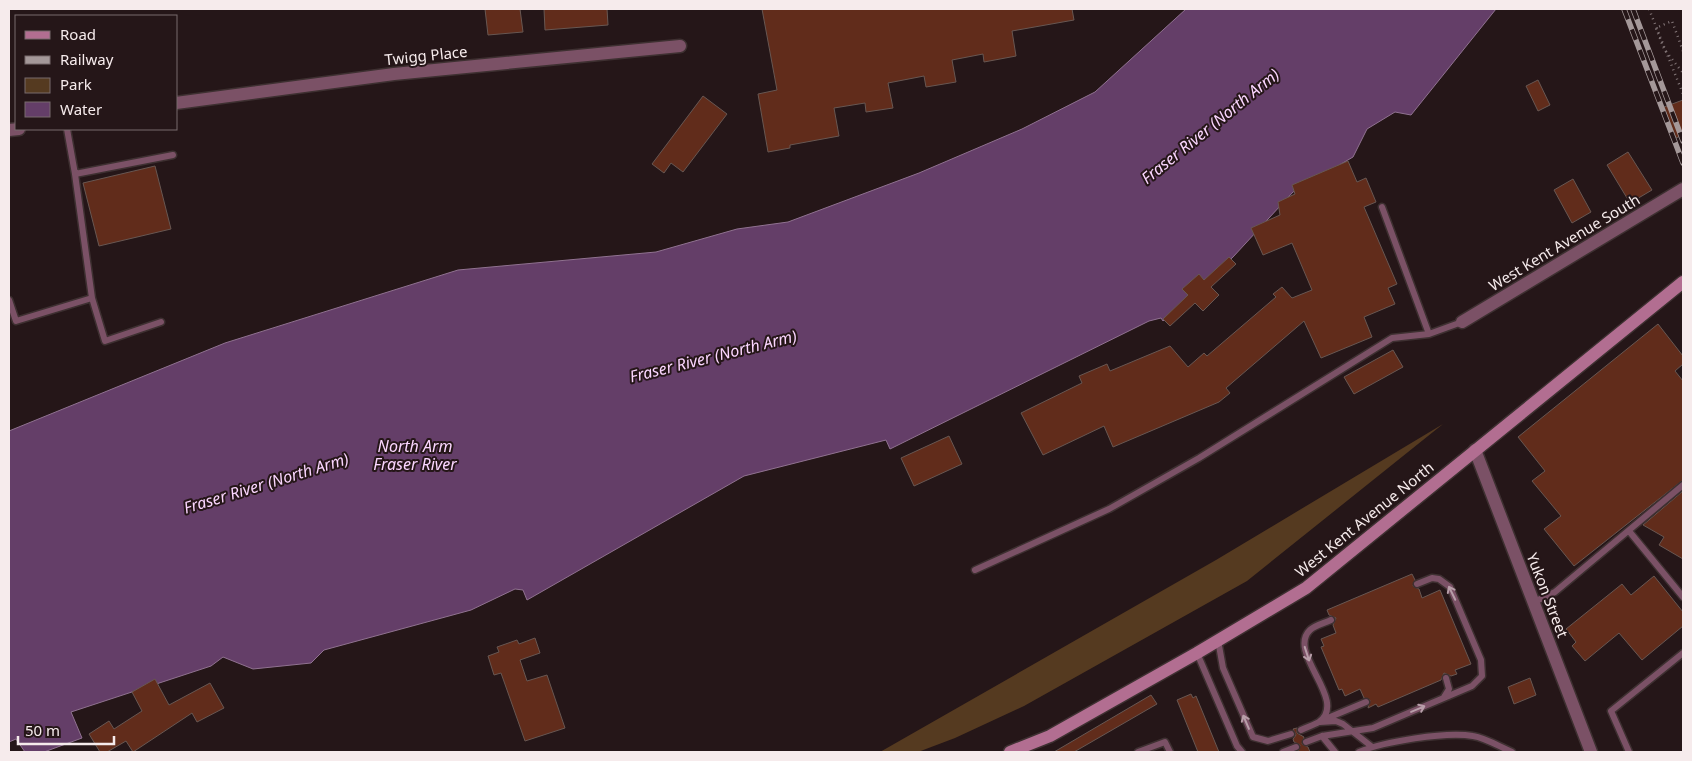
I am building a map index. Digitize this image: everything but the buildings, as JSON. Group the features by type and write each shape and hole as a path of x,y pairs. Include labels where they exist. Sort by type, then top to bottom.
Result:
{"street":[{"name":"Twigg Place","path":"178,103 394,74 680,46"},
{"name":"West Kent Avenue South","path":"1462,322 1683,189"},
{"name":"West Kent Avenue North","path":"1010,752 1050,736 1197,653 1320,578 1683,282"},
{"name":"Yukon Street","path":"1475,450 1591,752"}],"lane":[{"path":"67,130 92,298 105,341 161,322"},
{"path":"75,174 172,155"},
{"path":"1382,207 1429,334"},
{"path":"9,300 16,321 92,298"},
{"path":"975,570 1109,509 1199,458 1392,338 1429,334 1462,322"},
{"path":"1534,602 1554,592 1683,485"},
{"path":"1629,531 1683,597"},
{"path":"1306,742 1322,736 1373,728 1472,686 1482,676 1483,669 1450,587 1439,579 1432,578 1416,584"},
{"path":"1320,722 1328,712 1327,701 1305,646 1306,636 1311,629 1331,620"},
{"path":"1218,640 1223,668 1253,737 1268,741 1291,734"},
{"path":"1197,653 1236,746 1242,752"},
{"path":"1629,752 1611,711 1683,653"},
{"path":"1443,698 1449,689 1446,678"},
{"path":"1301,730 1366,702"},
{"path":"1320,722 1336,721 1371,746"},
{"path":"1322,736 1335,752"},
{"path":"1359,752 1371,746 1447,736 1473,736 1512,752"},
{"path":"1138,752 1165,742 1170,752"},
{"path":"1283,752 1296,747"}],"path":[{"path":"1649,9 1683,94"},
{"path":"1683,51 1672,22 1656,28 1664,49 1683,73"}],"green space":[{"path":"1443,424 1247,581 1024,706 955,738 918,752 880,752 1216,560"}],"water":[{"name":"North Arm Fraser River","path":"1186,9 1496,9 1411,115 1395,112 1367,129 1353,157 1293,192 1233,257 1163,321 1161,318 1149,321 890,449 886,440 744,476 527,600 523,590 515,589 471,610 324,650 311,663 253,669 223,657 211,666 71,712 82,738 44,752 25,752 16,739 9,742 9,431 225,343 458,270 656,252 737,229 788,222 919,173 1022,129 1095,92"}],"railway":[{"path":"1624,9 1683,163"},
{"path":"1633,9 1683,141"}],"water label":[{"name":"Fraser River (North Arm)","path":"1210,126"},
{"name":"Fraser River (North Arm)","path":"713,356"},
{"name":"Fraser River (North Arm)","path":"266,483"}]}
